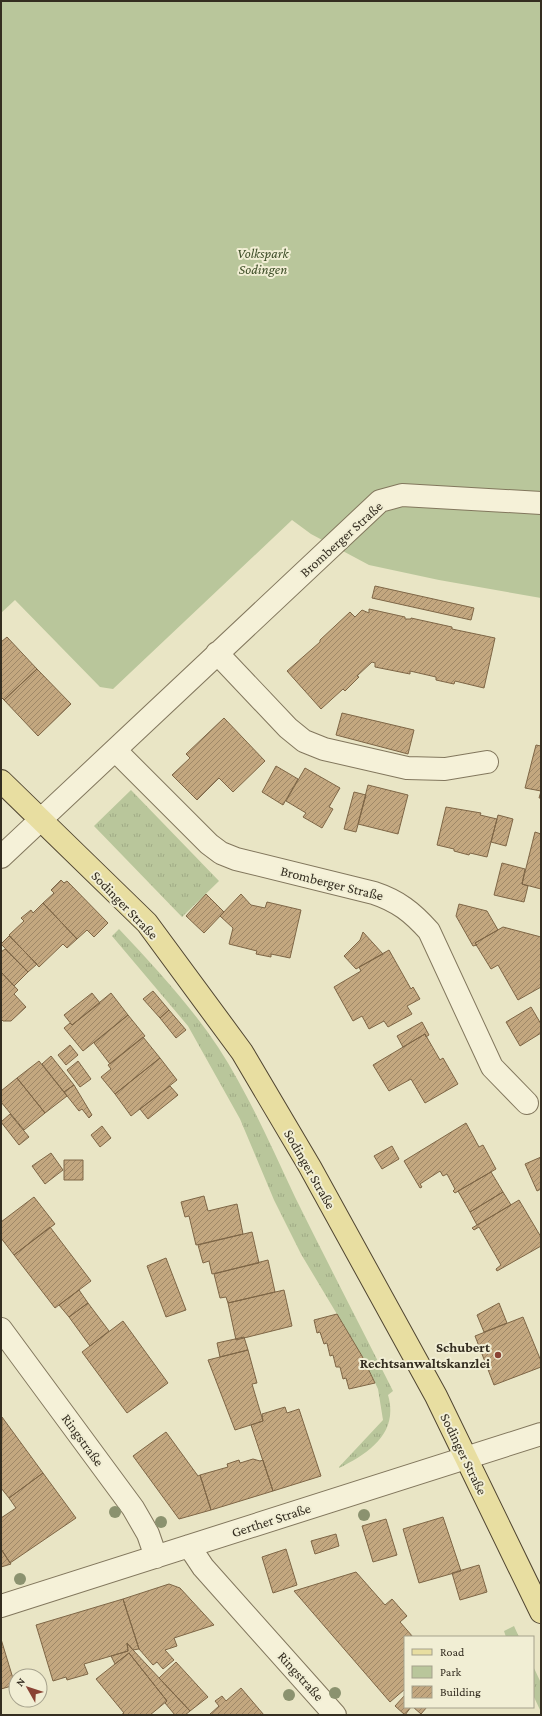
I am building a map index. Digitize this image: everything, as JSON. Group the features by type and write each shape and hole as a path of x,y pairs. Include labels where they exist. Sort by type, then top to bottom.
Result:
{"main road":[{"name":"Sodinger Straße","path":"1,781 148,923 242,1052 310,1167 425,1375 541,1612"}],"street":[{"name":"Bromberger Straße","path":"1,857 380,501 402,495 541,504"},
{"path":"217,653 288,728 304,741 324,749 408,768 445,769 487,762"},
{"name":"Bromberger Straße","path":"115,750 209,844 221,854 393,899 416,916 429,931 492,1067 527,1103"},
{"name":"Ringstraße","path":"1,1329 133,1508 148,1534 156,1557"},
{"name":"Gerther Straße","path":"1,1606 541,1434"},
{"name":"Ringstraße","path":"189,1546 203,1567 335,1715"}],"green space":[{"name":"Volkspark Sodingen","path":"1,1 541,1 541,598 439,580 369,565 311,534 292,520 113,689 100,687 15,600 1,613"},
{"path":"131,790 219,881 182,917 94,826"},
{"path":"119,929 184,1001 207,1031 229,1065 259,1121 295,1197 393,1391 388,1395 390,1408 389,1420 385,1431 379,1440 361,1456 339,1468 383,1420 378,1389 362,1356 301,1254 274,1200 240,1119 188,1026 112,936"},
{"path":"514,1626 519,1636 506,1636 504,1631"},
{"path":"534,1668 541,1683 541,1712 534,1697"}],"building":[{"path":"375,586 474,608 471,620 372,598"},
{"path":"369,609 405,617 405,619 411,618 452,627 452,629 495,638 484,688 455,681 454,684 436,680 436,677 410,671 410,674 375,667 375,663 372,662 357,676 359,677 345,691 343,689 321,709 287,671 320,642 320,640 350,612 355,617 362,610 369,613"},
{"path":"7,637 37,669 4,700 1,697 1,642"},
{"path":"37,669 71,704 38,736 4,700"},
{"path":"342,713 414,730 408,754 336,735"},
{"path":"224,718 265,761 233,792 219,778 197,800 172,775 190,758 186,754"},
{"path":"536,745 541,746 541,791 525,788"},
{"path":"276,766 298,779 283,805 262,792"},
{"path":"305,768 340,788 329,807 333,809 322,828 303,817 306,813 286,801"},
{"path":"368,785 408,795 398,834 358,824"},
{"path":"354,792 366,795 356,832 344,829"},
{"path":"446,807 481,813 480,815 497,819 487,857 470,853 469,855 454,851 454,849 437,845"},
{"path":"498,815 513,819 506,846 491,842"},
{"path":"535,832 541,834 541,889 522,884"},
{"path":"502,863 525,869 522,884 528,886 524,902 494,895"},
{"path":"61,880 64,883 67,881 108,923 94,937 87,930 77,939 43,903 54,893 51,890"},
{"path":"206,894 224,912 204,933 186,916"},
{"path":"241,894 251,905 265,908 267,902 301,910 290,958 271,954 271,957 256,954 257,951 229,944 233,928 220,916"},
{"path":"43,903 77,939 67,948 63,944 39,967 9,935 24,921 21,918 31,910 33,913"},
{"path":"459,904 487,911 498,930 475,943 477,945 473,946 456,916"},
{"path":"503,927 541,937 541,987 518,1000 498,965 491,969 475,943"},
{"path":"363,932 383,954 356,969 344,956 360,940"},
{"path":"9,936 37,964 28,972 1,944"},
{"path":"5,949 28,972 14,986 1,972 1,952"},
{"path":"389,950 411,989 413,987 420,999 407,1006 412,1014 388,1027 384,1021 369,1029 362,1016 353,1021 334,987 361,971 359,967"},
{"path":"1,972 18,990 14,994 26,1007 11,1021 3,1021 1,1019"},
{"path":"153,991 169,1010 160,1018 143,999"},
{"path":"92,993 100,1003 72,1025 64,1015"},
{"path":"111,993 128,1015 83,1051 64,1028 70,1023 72,1025"},
{"path":"531,1007 541,1024 541,1033 520,1046 506,1022"},
{"path":"169,1010 186,1030 176,1038 160,1018"},
{"path":"128,1015 145,1036 110,1064 94,1043"},
{"path":"422,1022 429,1035 426,1037 425,1034 403,1047 397,1036"},
{"path":"425,1034 440,1060 443,1058 458,1084 425,1103 411,1079 389,1091 373,1065"},
{"path":"143,1037 160,1058 115,1094 101,1077 111,1069 108,1065"},
{"path":"70,1045 78,1055 66,1065 58,1055"},
{"path":"51,1056 74,1085 64,1092 42,1064"},
{"path":"160,1058 177,1080 131,1116 115,1094"},
{"path":"39,1061 67,1096 45,1113 17,1078"},
{"path":"78,1061 91,1079 80,1087 67,1070"},
{"path":"17,1078 45,1113 24,1130 1,1102 1,1091"},
{"path":"74,1085 92,1115 89,1118 82,1109 79,1111 64,1092"},
{"path":"170,1086 178,1095 148,1119 140,1109"},
{"path":"10,1114 29,1137 19,1145 1,1122"},
{"path":"466,1123 479,1147 483,1145 496,1169 455,1193 453,1191 455,1189 447,1174 443,1176 440,1171 420,1184 422,1187 420,1188 404,1161"},
{"path":"102,1126 111,1138 100,1147 91,1135"},
{"path":"392,1146 399,1159 382,1169 374,1156"},
{"path":"51,1153 63,1170 45,1184 32,1166"},
{"path":"541,1157 541,1189 537,1191 525,1164"},
{"path":"64,1160 83,1160 83,1180 64,1180"},
{"path":"491,1172 503,1192 470,1212 458,1191"},
{"path":"503,1192 511,1205 477,1225 470,1212"},
{"path":"204,1196 208,1211 237,1204 243,1234 196,1245 189,1216 185,1217 181,1202"},
{"path":"34,1197 55,1224 14,1255 1,1238 1,1222"},
{"path":"519,1200 541,1237 541,1246 497,1271 496,1269 501,1265 479,1227 474,1230 472,1228"},
{"path":"50,1227 91,1281 55,1308 14,1255"},
{"path":"252,1232 259,1263 212,1274 209,1261 203,1263 198,1245"},
{"path":"166,1258 186,1310 166,1317 147,1266"},
{"path":"268,1260 275,1292 228,1303 226,1297 220,1298 214,1274"},
{"path":"79,1290 88,1303 69,1317 59,1305"},
{"path":"284,1290 292,1326 236,1340 228,1303"},
{"path":"88,1303 109,1331 90,1346 69,1317"},
{"path":"499,1303 507,1323 484,1332 477,1315"},
{"path":"337,1314 362,1356 375,1383 349,1389 346,1378 343,1379 340,1367 336,1367 333,1355 330,1356 327,1343 324,1344 320,1332 317,1333 314,1320"},
{"path":"523,1317 541,1361 541,1367 494,1385 475,1336"},
{"path":"123,1321 168,1383 127,1413 82,1352"},
{"path":"244,1337 248,1350 220,1357 217,1343"},
{"path":"248,1350 257,1383 252,1384 263,1421 235,1430 208,1360"},
{"path":"285,1407 287,1413 299,1409 321,1476 273,1491 251,1425 263,1421 262,1414"},
{"path":"2,1417 43,1473 9,1498 1,1488"},
{"path":"166,1432 198,1476 200,1475 211,1510 179,1519 133,1456"},
{"path":"253,1459 260,1461 263,1460 273,1491 211,1510 200,1475 228,1467 227,1464 239,1460 240,1463"},
{"path":"43,1473 76,1518 10,1563 1,1549 1,1518 16,1508 9,1498"},
{"path":"443,1517 461,1571 419,1583 403,1529"},
{"path":"386,1519 397,1555 373,1562 362,1526"},
{"path":"336,1534 339,1546 315,1554 311,1541"},
{"path":"1,1549 11,1564 1,1567"},
{"path":"286,1549 297,1585 273,1593 262,1557"},
{"path":"479,1565 487,1592 460,1600 452,1573"},
{"path":"356,1572 385,1605 392,1599 407,1616 400,1622 412,1636 404,1636 404,1690 390,1702 294,1591"},
{"path":"169,1584 180,1588 214,1625 174,1638 177,1646 165,1650 174,1660 163,1669 157,1662 153,1665 139,1649 123,1599"},
{"path":"123,1599 139,1649 133,1650 127,1643 128,1651 84,1664 88,1674 67,1680 66,1677 53,1681 36,1625"},
{"path":"1,1639 10,1668 8,1668 8,1687 1,1689"},
{"path":"127,1643 190,1711 185,1715 175,1715 165,1703 167,1701 129,1653 115,1664 111,1656 128,1651"},
{"path":"129,1653 167,1701 150,1715 121,1715 124,1713 96,1679"},
{"path":"176,1662 208,1697 190,1711 159,1678"},
{"path":"241,1688 264,1715 209,1715 219,1706 215,1701 222,1696 226,1701"},
{"path":"404,1696 404,1708 410,1708 405,1715 395,1706"},
{"path":"414,1708 426,1708 421,1714"}],"place":[{"name":"Schubert Rechtsanwaltskanzlei","path":"498,1355"}]}
